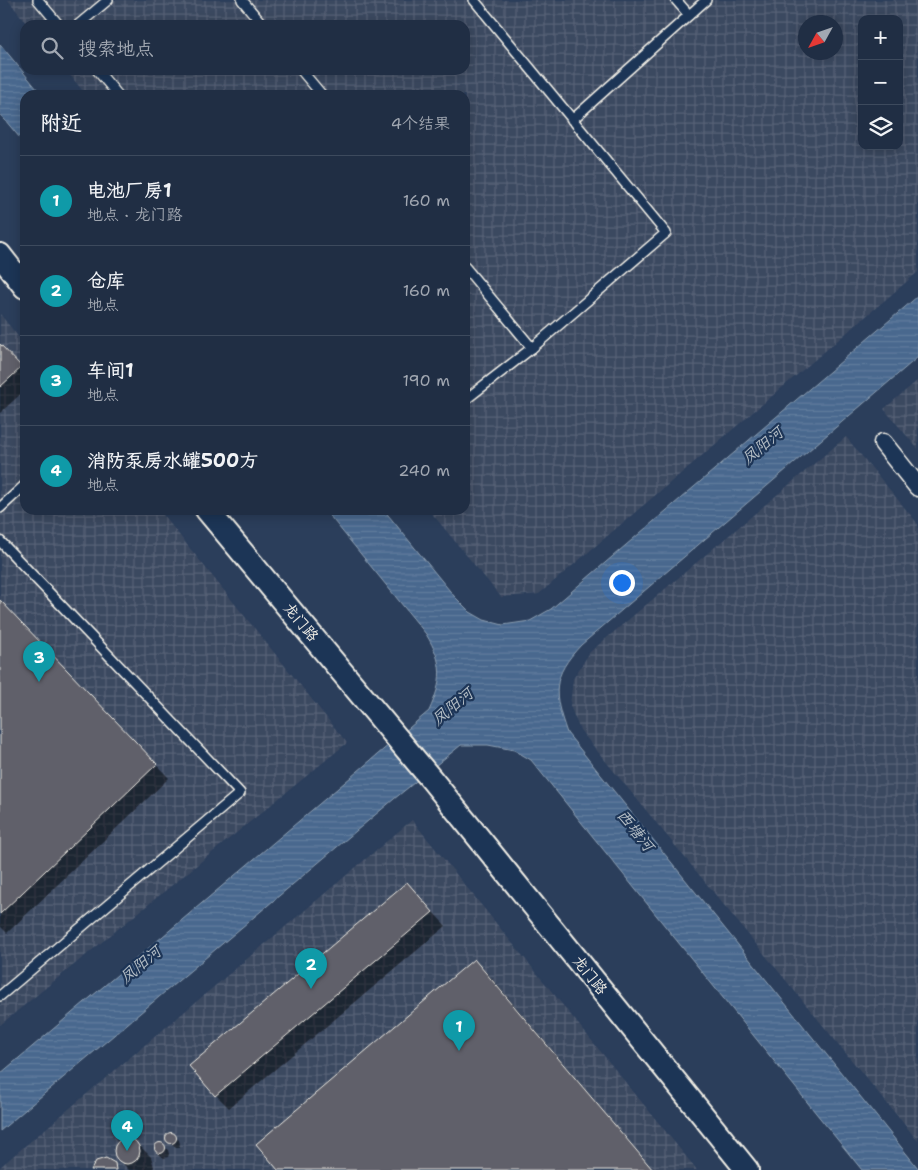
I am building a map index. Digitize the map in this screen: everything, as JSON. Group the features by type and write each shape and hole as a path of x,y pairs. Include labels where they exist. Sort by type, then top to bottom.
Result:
{"street":[{"path":"0,255 20,281"},
{"path":"882,443 918,487"},
{"name":"龙门路","path":"211,515 394,733 747,1170"}],"lane":[{"path":"38,0 55,20"},
{"path":"84,20 108,0"},
{"path":"242,0 259,20"},
{"path":"470,396 532,348 666,233 474,0"},
{"path":"676,0 689,15"},
{"path":"572,120 706,0"},
{"path":"101,75 114,90"},
{"path":"305,75 318,90"},
{"path":"470,273 532,348"},
{"path":"0,508 20,490"},
{"path":"0,541 240,793 0,996"}],"shaded area":[{"path":"8,0 918,0 918,272 539,594 501,597 433,515 470,515 470,90 82,90 70,75 470,75 470,20 24,20"},
{"path":"0,314 20,339 20,515 163,515 347,743 0,1025"},
{"path":"918,380 918,449 884,409"},
{"path":"846,437 918,524 918,1141 580,730 570,706 573,679 590,652"},
{"path":"412,820 697,1170 0,1170 0,1167"}],"water":[{"path":"0,44 20,68 20,75 26,75 38,90 20,90 20,138 0,114"},
{"path":"918,296 918,357 581,645 564,667 557,686 557,696 567,733 918,1170 862,1170 531,760 514,750 488,745 461,745 394,799 0,1131 0,1074 429,711 437,690 440,672 439,663 432,645 426,634 329,515 388,515 454,596 470,612 484,620 503,625 530,621 551,609"}],"building":[{"path":"0,344 20,365 20,369 0,387"},
{"path":"0,600 157,764 0,914"},
{"path":"407,882 433,912 215,1096 189,1066"},
{"path":"474,959 653,1170 278,1170 256,1144"},
{"path":"171,1132 177,1138 171,1144 165,1138"},
{"path":"127,1138 136,1142 140,1151 136,1160 127,1164 118,1160 114,1151 118,1142"},
{"path":"160,1142 166,1148 160,1154 154,1148"},
{"path":"106,1158 115,1163 116,1170 91,1170 96,1161"}],"place":[{"name":"车间1","path":"39,682"},
{"name":"仓库","path":"311,989"},
{"name":"电池厂房1","path":"459,1051"},
{"name":"消防泵房水罐500方","path":"127,1151"}],"water label":[{"name":"凤阳河","path":"762,445"},
{"name":"凤阳河","path":"452,706"},
{"name":"西塘河","path":"636,830"},
{"name":"凤阳河","path":"140,964"}]}
